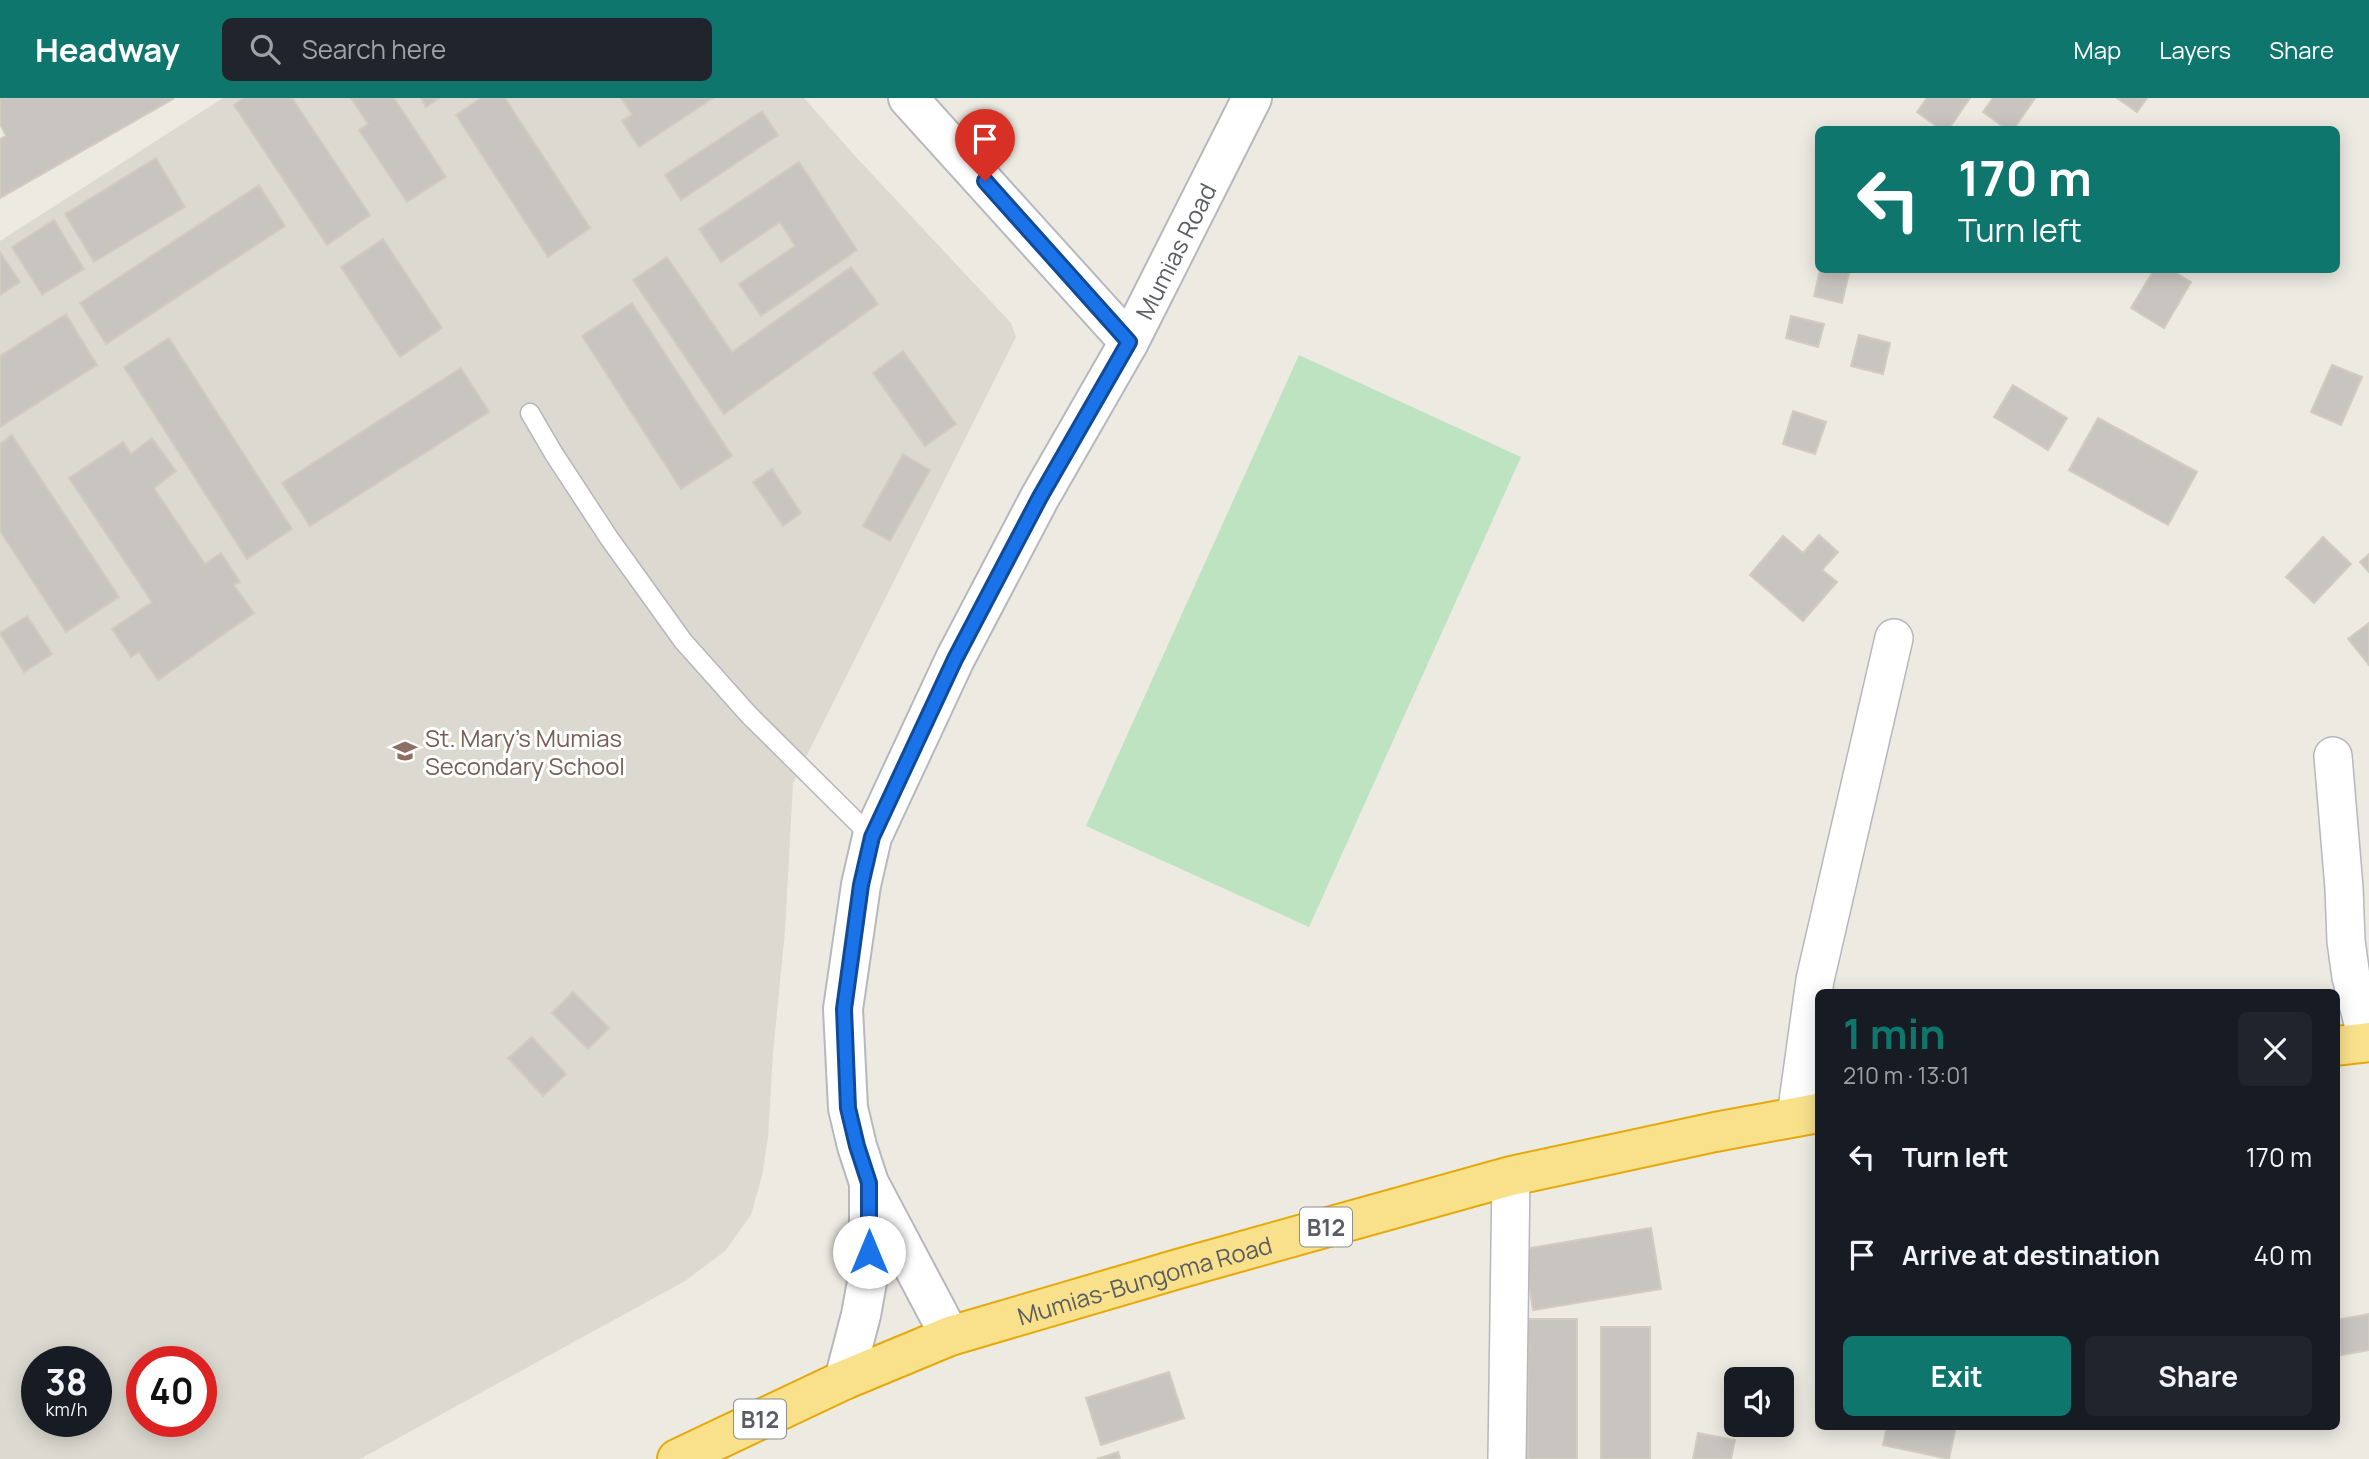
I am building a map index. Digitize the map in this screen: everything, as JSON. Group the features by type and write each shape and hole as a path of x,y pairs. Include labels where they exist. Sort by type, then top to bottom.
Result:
{"highway":[{"name":"Mumias-Bungoma Road","path":"844,1380 950,1336 1511,1176 1807,1115"},
{"name":"B12","path":"677,1459 844,1380"}],"street":[{"path":"908,98 1129,342"},
{"name":"Mumias Road","path":"950,1336 869,1183 848,1108 844,1009 861,885 872,837 955,659 1040,497 1129,342 1251,98"},
{"path":"1807,1115 1815,980 1894,638"},
{"path":"2333,756 2346,941 2358,1043"},
{"path":"1507,1459 1511,1176"},
{"name":"Mumias Road","path":"844,1380 869,1271 869,1183"}],"lane":[{"path":"530,414 609,538 683,641 749,715 872,837"}],"shaded area":[{"name":"St. Mary's Mumias Secondary School","path":"223,98 804,98 1011,323 1016,337 793,783 785,931 768,1138 762,1176 751,1215 725,1251 685,1281 360,1459 0,1459 0,241"}],"green space":[{"path":"1299,355 1521,457 1309,927 1086,826"}],"building":[{"path":"0,98 173,99 0,198 0,139 6,136 0,124"},
{"path":"244,98 292,98 370,215 327,245 234,105"},
{"path":"351,98 394,98 446,177 407,202 359,130 368,124"},
{"path":"421,98 439,98 426,107"},
{"path":"481,98 505,98 590,228 548,257 456,115"},
{"path":"621,98 713,98 639,147 622,121 632,114"},
{"path":"1927,98 1970,98 1951,126 1936,126 1917,112"},
{"path":"1993,98 2035,98 2016,126 2002,126 1983,112"},
{"path":"2117,98 2147,98 2137,112"},
{"path":"762,111 778,135 681,200 665,175"},
{"path":"156,158 185,207 94,262 65,214"},
{"path":"799,162 857,250 761,316 739,284 795,246 780,222 721,262 699,229"},
{"path":"259,185 285,226 106,344 80,303"},
{"path":"54,220 84,269 42,295 12,247"},
{"path":"383,239 442,328 400,357 341,267"},
{"path":"0,252 20,282 0,295"},
{"path":"667,257 732,352 851,267 878,304 724,414 633,280"},
{"path":"1819,273 1849,273 1842,303 1814,296"},
{"path":"2152,273 2176,273 2191,282 2164,328 2131,308"},
{"path":"632,303 732,456 681,489 582,336"},
{"path":"66,314 97,365 0,427 0,356"},
{"path":"1791,316 1824,324 1818,347 1786,338"},
{"path":"1859,335 1890,343 1883,374 1851,366"},
{"path":"169,338 292,529 247,559 124,367"},
{"path":"903,351 956,424 925,446 873,373"},
{"path":"2332,365 2362,377 2341,425 2311,412"},
{"path":"461,368 489,412 310,526 282,483"},
{"path":"2013,385 2067,418 2048,450 1994,417"},
{"path":"1793,411 1826,422 1815,454 1783,444"},
{"path":"2098,418 2197,472 2168,525 2069,470"},
{"path":"12,435 119,597 66,632 0,531 0,444"},
{"path":"152,438 176,471 154,488 205,564 221,553 240,582 234,585 254,613 158,680 139,652 131,657 112,629 152,602 69,478 123,442 131,454"},
{"path":"903,454 930,470 890,541 863,526"},
{"path":"772,469 801,513 783,526 753,482"},
{"path":"1819,535 1838,552 1822,570 1837,582 1803,621 1750,575 1783,536 1803,553"},
{"path":"2323,537 2351,564 2314,603 2286,577"},
{"path":"2369,554 2369,572 2360,562"},
{"path":"27,616 52,654 24,672 0,633"},
{"path":"2369,623 2369,665 2348,639"},
{"path":"573,992 609,1028 588,1049 552,1013"},
{"path":"532,1037 566,1074 543,1096 508,1058"},
{"path":"1651,1228 1661,1289 1533,1310 1524,1249"},
{"path":"2369,1314 2369,1350 2341,1355 2340,1319"},
{"path":"1528,1319 1577,1319 1577,1459 1528,1459"},
{"path":"1601,1327 1650,1327 1650,1459 1601,1459"},
{"path":"1169,1372 1184,1418 1101,1445 1086,1398"},
{"path":"1886,1430 1955,1430 1949,1459 1883,1445"},
{"path":"1698,1433 1735,1440 1731,1459 1693,1459"},
{"path":"1118,1452 1120,1459 1097,1459"}],"place":[{"name":"St. Mary's Mumias Secondary School","path":"405,751"}],"route":[{"path":"869,1252 869,1183 848,1108 844,1009 861,885 872,837 955,659 1040,497 1129,342 985,181"}]}
